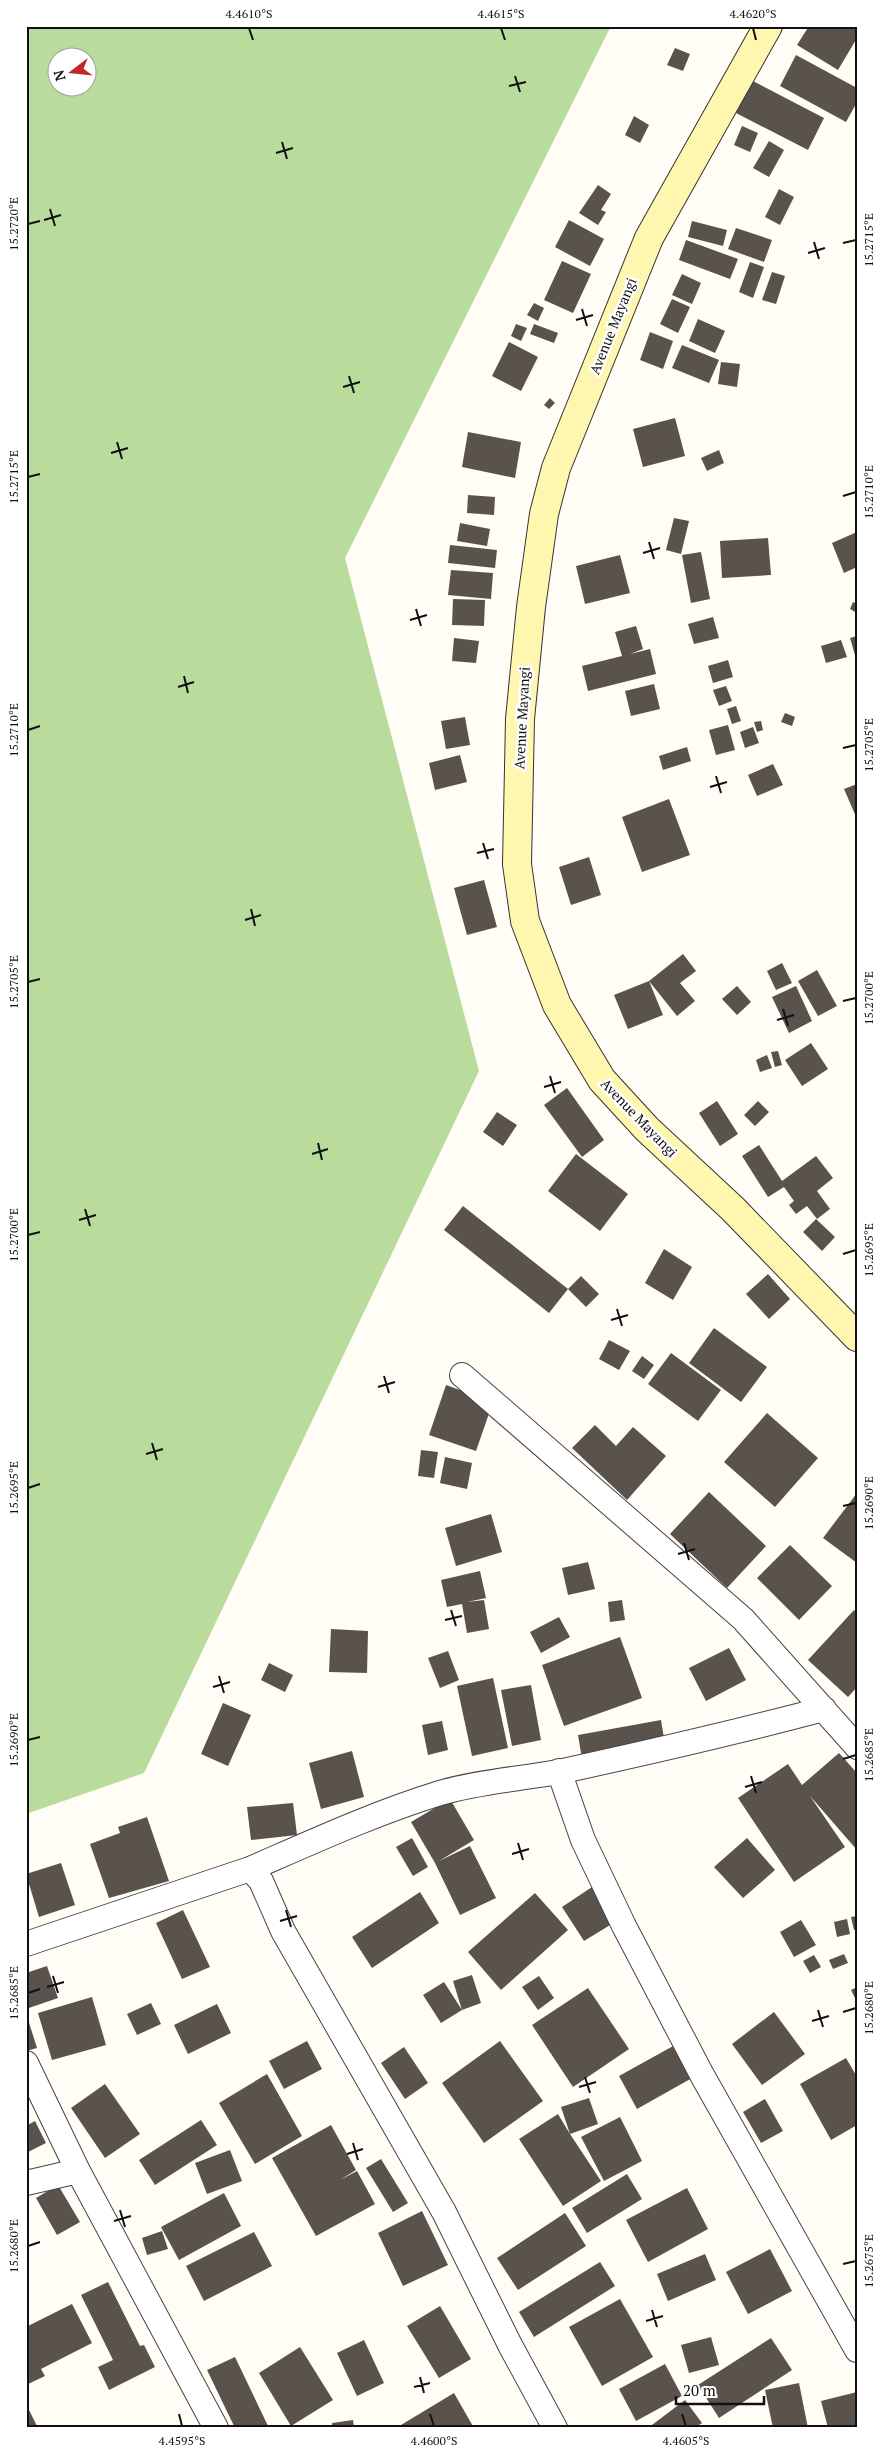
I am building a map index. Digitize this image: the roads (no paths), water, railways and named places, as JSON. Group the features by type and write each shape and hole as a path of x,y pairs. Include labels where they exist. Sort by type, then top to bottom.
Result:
{"street":[{"name":"Avenue Mayangi","path":"768,26 649,238 556,468 544,514 531,607 520,719 517,864 525,921 557,1005 602,1080 647,1129 733,1209 857,1337"},
{"path":"462,1375 743,1619 857,1746"},
{"path":"26,1944 250,1868 374,1817 441,1793 498,1780 559,1771 732,1733 824,1709"},
{"path":"559,1771 583,1840 624,1926 702,2075 857,2350"},
{"path":"250,1868 261,1881 283,1931 444,2212 510,2345 555,2428"},
{"path":"26,2063 78,2170 216,2428"},
{"path":"26,2183 78,2170"}]}
